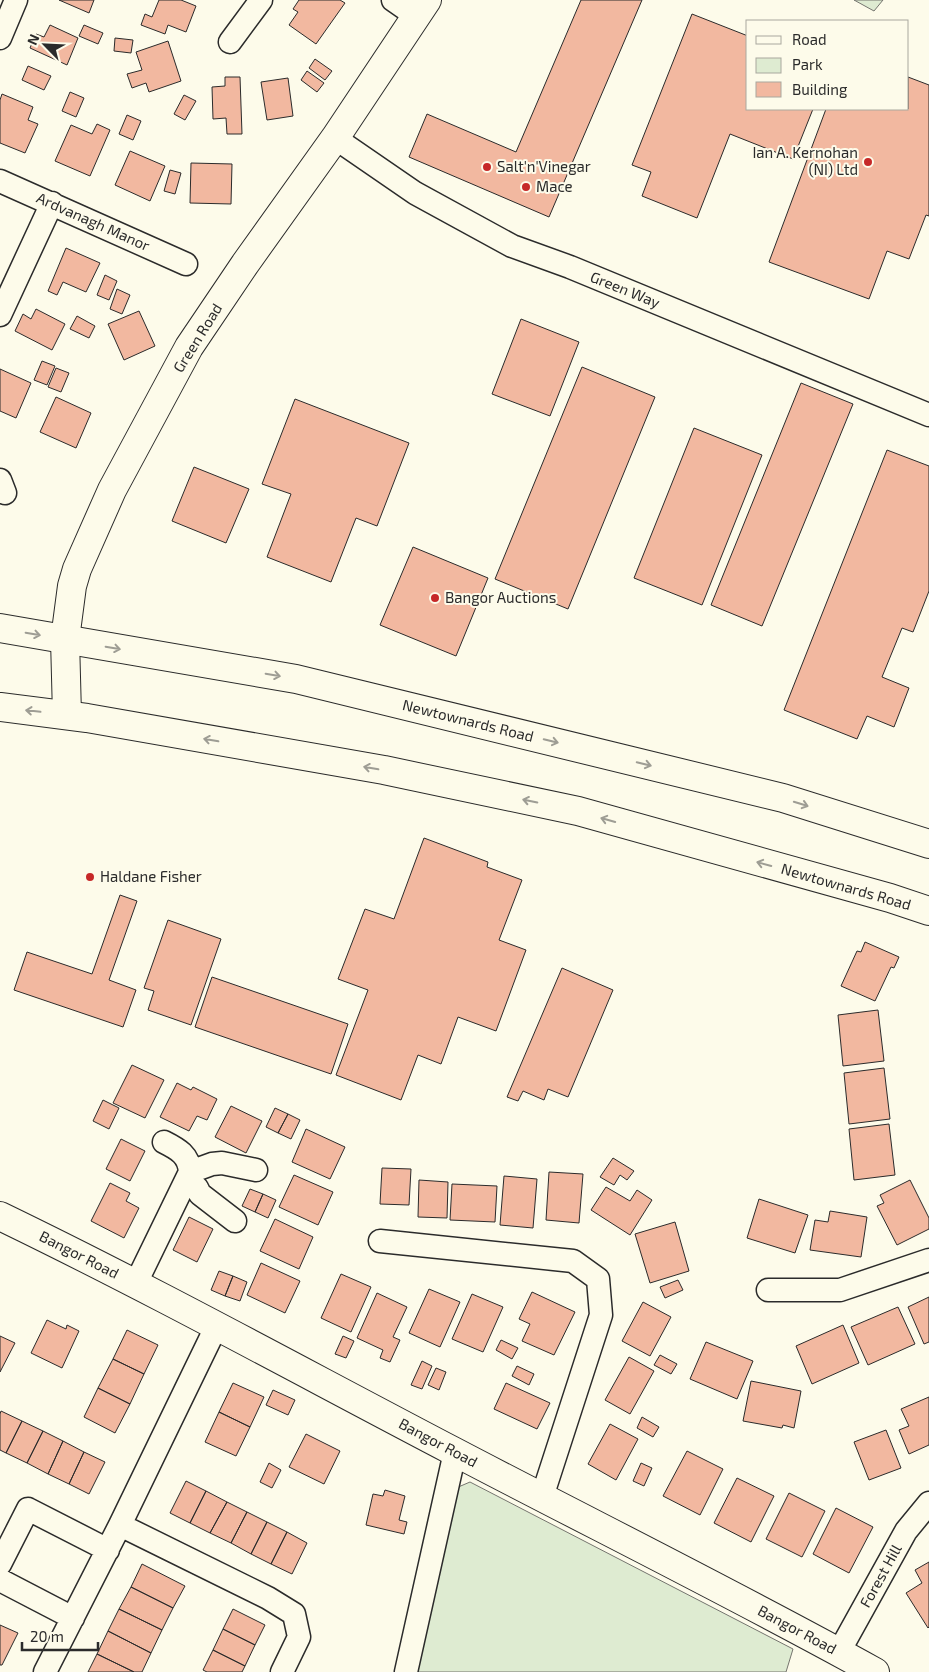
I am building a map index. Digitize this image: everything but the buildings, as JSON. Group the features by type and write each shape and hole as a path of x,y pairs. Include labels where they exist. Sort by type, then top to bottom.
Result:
{"main road":[{"name":"Green Road","path":"67,715 65,639 72,586 77,569 116,482 190,347 245,264 335,138 422,8"},
{"name":"Newtownards Road","path":"0,628 296,679 783,798 929,844"},
{"name":"Newtownards Road","path":"0,707 67,715 384,770 578,812 890,898 929,911"},
{"name":"Bangor Road","path":"0,1216 217,1325 875,1672"}],"street":[{"path":"0,38 16,0"},
{"path":"230,42 261,0"},
{"path":"393,0 422,8"},
{"name":"Green Way","path":"335,138 415,193 512,246 579,271 929,415"},
{"name":"Ardvanagh Manor","path":"0,181 186,264"},
{"path":"0,315 52,204"},
{"path":"164,1142 186,1156 189,1176 200,1194 235,1221"},
{"path":"136,1283 189,1176 212,1164 222,1163 256,1170"},
{"path":"380,1240 573,1261 598,1279 601,1315 542,1497"},
{"path":"768,1290 840,1290 929,1260"},
{"path":"45,1672 108,1550 217,1325"},
{"path":"406,1672 455,1452"},
{"name":"Forest Hill","path":"839,1652 906,1530 929,1503"},
{"path":"0,1564 28,1509 108,1550"},
{"path":"120,1525 268,1598 294,1614 299,1637 282,1672"},
{"path":"0,1580 73,1618"}],"green space":[{"path":"854,0 883,0 874,11"},
{"path":"470,1482 793,1649 786,1672 416,1672 456,1488"}],"place":[{"name":"Ian A. Kernohan (NI) Ltd","path":"868,162"},
{"name":"Salt'n'Vinegar","path":"487,167"},
{"name":"Mace","path":"526,187"},
{"name":"Bangor Auctions","path":"435,598"},
{"name":"Haldane Fisher","path":"90,877"}]}
